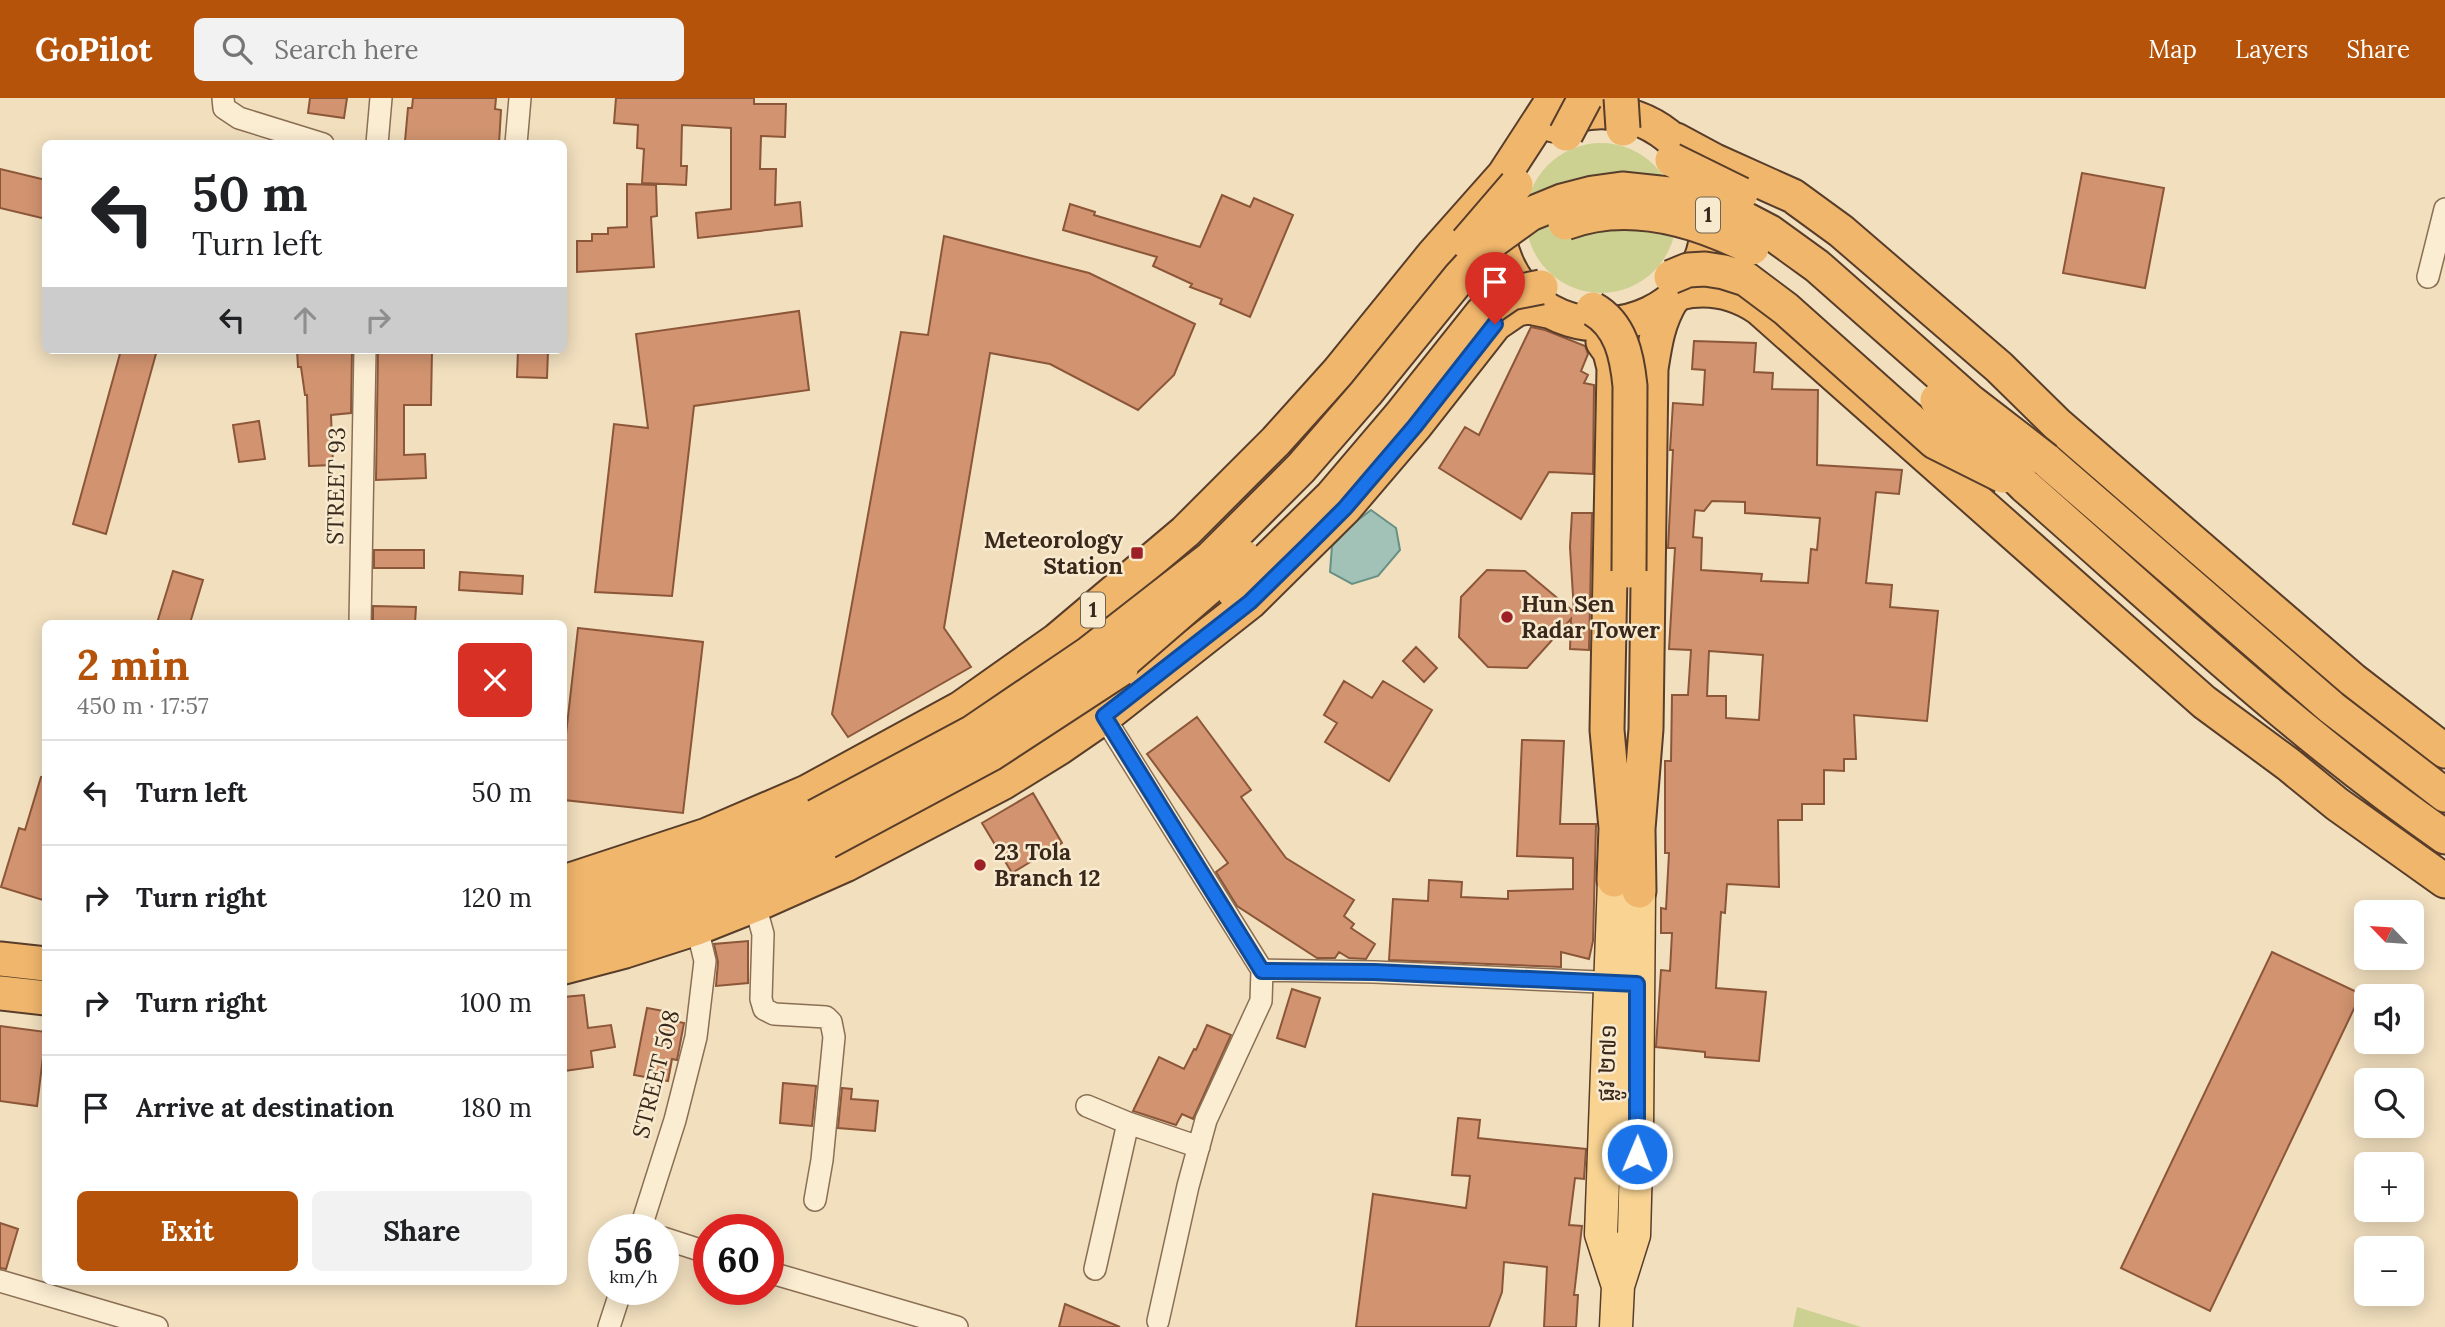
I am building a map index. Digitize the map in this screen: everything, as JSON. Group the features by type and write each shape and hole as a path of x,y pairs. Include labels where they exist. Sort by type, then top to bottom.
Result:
{"highway":[{"name":"1","path":"567,881 707,835 807,792 961,708 1046,648 1185,532 1276,441 1339,371 1434,254 1510,180 1525,145 1554,98"},
{"path":"1566,134 1585,98"},
{"name":"1","path":"1659,98 1672,145 1698,170 1705,191 1708,227 1701,259 1695,271 1674,290"},
{"path":"1525,145 1540,132 1573,116 1599,111 1632,116 1672,145 1783,214 1830,248 1984,383 2046,460"},
{"path":"1096,666 1161,574 1197,543 1287,455 1510,180 1540,151 1566,134 1594,127 1622,114 1649,139 1715,161 1793,196 1842,230 1999,367 2057,424 2353,680 2445,751"},
{"path":"1627,885 1638,829 1646,729 1651,369 1656,331 1674,290 1687,249 1692,218 1689,192 1672,145"},
{"path":"1510,180 1512,237 1523,265 1545,299"},
{"path":"1096,666 1211,558 1301,468 1366,393 1460,276 1494,240 1530,214 1562,201 1593,193 1622,189 1688,195 1728,210 1770,232 1817,266 1971,402 2046,460 2332,708 2445,795"},
{"path":"1096,666 1227,573 1317,483 1385,406 1477,290 1508,257 1539,234 1570,222 1596,216 1648,213 1684,220 1720,232 1759,251 1815,292 1955,416 2003,495"},
{"path":"1701,259 1728,254 1741,259 1796,297 1945,430 2003,495 2204,702 2337,804 2445,881"},
{"path":"1674,290 1688,271 1705,269 1746,279 1786,309 1935,442 2360,776 2445,837"},
{"path":"1586,316 1633,303 1654,293 1674,290 1721,291 1742,297 2003,495"},
{"path":"567,937 693,898 822,829 973,732 1096,666 1199,623 1239,588 1332,495 1400,416 1482,313 1511,293 1568,304 1586,316 1610,352 1614,368 1607,730 1615,809 1627,885"},
{"path":"567,966 697,928 845,865 1004,782 1101,719 1250,602 1345,508 1415,426 1495,324 1517,309 1529,307 1545,299"},
{"path":"1586,316 1607,317 1614,326 1628,363 1630,386 1626,728 1615,809"},
{"path":"2003,495 2057,424"},
{"path":"1149,563 1208,635"},
{"path":"1046,648 1101,719"},
{"path":"567,907 822,829"},
{"path":"0,959 42,964"},
{"path":"0,993 42,998"}],"main road":[{"name":"ផ្លូវ ២៧១","path":"1616,1327 1618,1286 1634,1235 1637,1128 1624,983 1627,885"}],"street":[{"path":"223,98 224,108 239,118 310,140"},
{"path":"377,140 381,98"},
{"path":"516,140 520,98"},
{"path":"2428,277 2445,209"},
{"name":"STREET 93","path":"360,620 365,354"},
{"path":"1101,719 1262,971 1261,1001 1206,1120 1188,1186 1158,1321"},
{"path":"755,905 763,934 761,999 764,1009 774,1014 826,1017 831,1023 834,1037 822,1160 815,1200"},
{"name":"STREET 508","path":"645,1214 675,1120 696,1037 705,961 697,928"},
{"path":"1262,971 1374,972 1624,983"},
{"path":"1087,1106 1199,1147"},
{"path":"1095,1269 1128,1123"},
{"path":"784,1277 957,1327"},
{"path":"0,1281 157,1327"},
{"path":"609,1327 616,1305"}],"green space":[{"path":"1601,143 1630,148 1654,165 1671,189 1676,218 1671,247 1654,271 1630,288 1601,293 1572,288 1548,271 1531,247 1526,218 1531,189 1548,165 1572,148"},
{"path":"1797,1307 1861,1327 1793,1327"}],"water":[{"path":"1371,510 1396,528 1400,550 1378,576 1352,584 1330,572 1332,546"}],"building":[{"path":"310,98 347,98 344,118 308,113"},
{"path":"413,98 496,98 495,109 501,110 499,140 405,140 408,108 412,108"},
{"path":"616,98 754,98 754,104 786,104 785,137 761,136 760,169 776,169 775,205 800,202 802,226 698,238 696,213 731,209 731,128 682,125 681,166 687,166 686,185 642,183 644,149 637,148 638,125 614,123"},
{"path":"0,169 42,179 42,218 0,208"},
{"path":"2082,173 2164,188 2145,288 2063,273"},
{"path":"627,184 656,185 657,216 651,217 654,267 577,272 577,241 592,241 592,234 608,234 608,228 627,227"},
{"path":"1222,195 1250,207 1254,198 1293,215 1250,317 1220,304 1222,299 1190,287 1192,284 1153,266 1157,257 1063,230 1070,204 1095,212 1094,215 1200,247"},
{"path":"944,236 1089,273 1195,324 1174,375 1138,410 1050,364 990,353 944,628 971,667 848,737 832,714 901,332 928,335"},
{"path":"799,311 809,390 694,406 672,596 595,592 614,424 648,428 636,334"},
{"path":"1531,327 1585,346 1588,354 1581,371 1588,375 1584,383 1594,385 1593,474 1549,472 1521,519 1439,468 1465,427 1479,435"},
{"path":"1694,341 1756,343 1754,372 1773,373 1772,389 1818,390 1817,465 1902,470 1899,494 1876,492 1866,583 1892,585 1890,607 1938,611 1927,721 1854,715 1856,759 1844,759 1844,771 1824,770 1824,804 1802,804 1802,820 1778,820 1779,887 1727,884 1725,913 1721,912 1716,988 1766,992 1759,1061 1705,1057 1705,1052 1656,1047 1661,970 1670,971 1672,933 1661,933 1661,908 1666,909 1669,853 1665,853 1665,761 1671,761 1672,695 1688,695 1691,650 1669,649 1675,548 1668,548 1673,450 1670,450 1673,403 1703,405 1705,370 1692,369","holes":["1712,501 1745,502 1745,513 1820,518 1817,550 1811,549 1808,583 1761,581 1762,574 1701,570 1702,538 1693,537 1695,510 1704,511","1709,651 1763,655 1759,720 1726,718 1726,696 1707,696"]},
{"path":"120,354 156,354 106,534 73,524"},
{"path":"297,354 352,354 351,413 331,415 333,465 309,466 307,395 301,367 298,367"},
{"path":"378,354 432,354 431,405 404,405 404,455 425,454 426,478 376,480"},
{"path":"518,354 548,354 547,378 517,377"},
{"path":"259,421 265,459 239,462 233,425"},
{"name":"Hun Sen Radar Tower","path":"1572,513 1592,513 1589,650 1570,649 1571,619 1527,668 1488,667 1459,637 1461,597 1487,570 1525,571 1574,612 1570,547"},
{"path":"374,550 424,550 424,568 374,568"},
{"path":"173,571 203,580 191,620 158,620"},
{"path":"460,572 523,576 522,594 459,590"},
{"path":"373,606 416,607 415,620 373,620"},
{"path":"578,628 703,642 683,813 567,800 567,725"},
{"path":"1416,647 1437,668 1424,682 1403,661"},
{"path":"1344,681 1372,698 1383,681 1432,710 1389,781 1325,742 1337,723 1324,715"},
{"path":"1197,717 1251,790 1241,797 1286,858 1354,900 1344,916 1354,924 1351,928 1375,944 1366,959 1349,958 1339,952 1335,958 1317,958 1237,906 1216,872 1228,863 1147,754"},
{"path":"1522,740 1564,741 1560,824 1596,824 1593,941 1589,959 1561,952 1561,967 1389,960 1393,899 1428,901 1429,880 1462,882 1461,897 1508,899 1508,891 1573,889 1573,858 1517,856"},
{"path":"42,777 42,900 1,887 19,828 25,830"},
{"path":"1033,793 1062,843 1012,873 982,823"},
{"path":"748,941 748,983 716,986 718,962 714,944"},
{"path":"2272,952 2354,991 2354,1009 2210,1311 2121,1268"},
{"path":"1292,989 1320,998 1305,1047 1277,1038"},
{"path":"584,995 588,1028 611,1025 615,1047 591,1051 593,1067 567,1071 567,997"},
{"path":"647,1008 675,1013 674,1021 684,1023 677,1060 672,1059 668,1081 634,1075"},
{"path":"1207,1025 1231,1035 1193,1119 1182,1114 1176,1125 1133,1111 1159,1057 1184,1069"},
{"path":"0,1026 42,1031 42,1065 37,1106 0,1101"},
{"path":"783,1083 816,1086 812,1126 780,1123"},
{"path":"842,1088 852,1089 851,1099 878,1101 875,1131 838,1128"},
{"path":"1458,1118 1480,1120 1478,1138 1586,1149 1584,1179 1575,1178 1569,1225 1582,1226 1574,1295 1578,1295 1576,1327 1544,1327 1547,1267 1504,1262 1502,1292 1489,1327 1356,1327 1373,1194 1466,1208 1470,1176 1452,1175"},
{"path":"0,1223 18,1229 6,1269 0,1268"},
{"path":"1065,1304 1120,1327 1059,1327"}],"place":[{"name":"Meteorology Station","path":"1137,553"},
{"name":"Hun Sen Radar Tower","path":"1507,617"},
{"name":"23 Tola Branch 12","path":"980,865"}],"route":[{"path":"1495,324 1415,426 1345,508 1250,602 1104,716 1262,971 1374,972 1637,984 1637,1154"}]}
